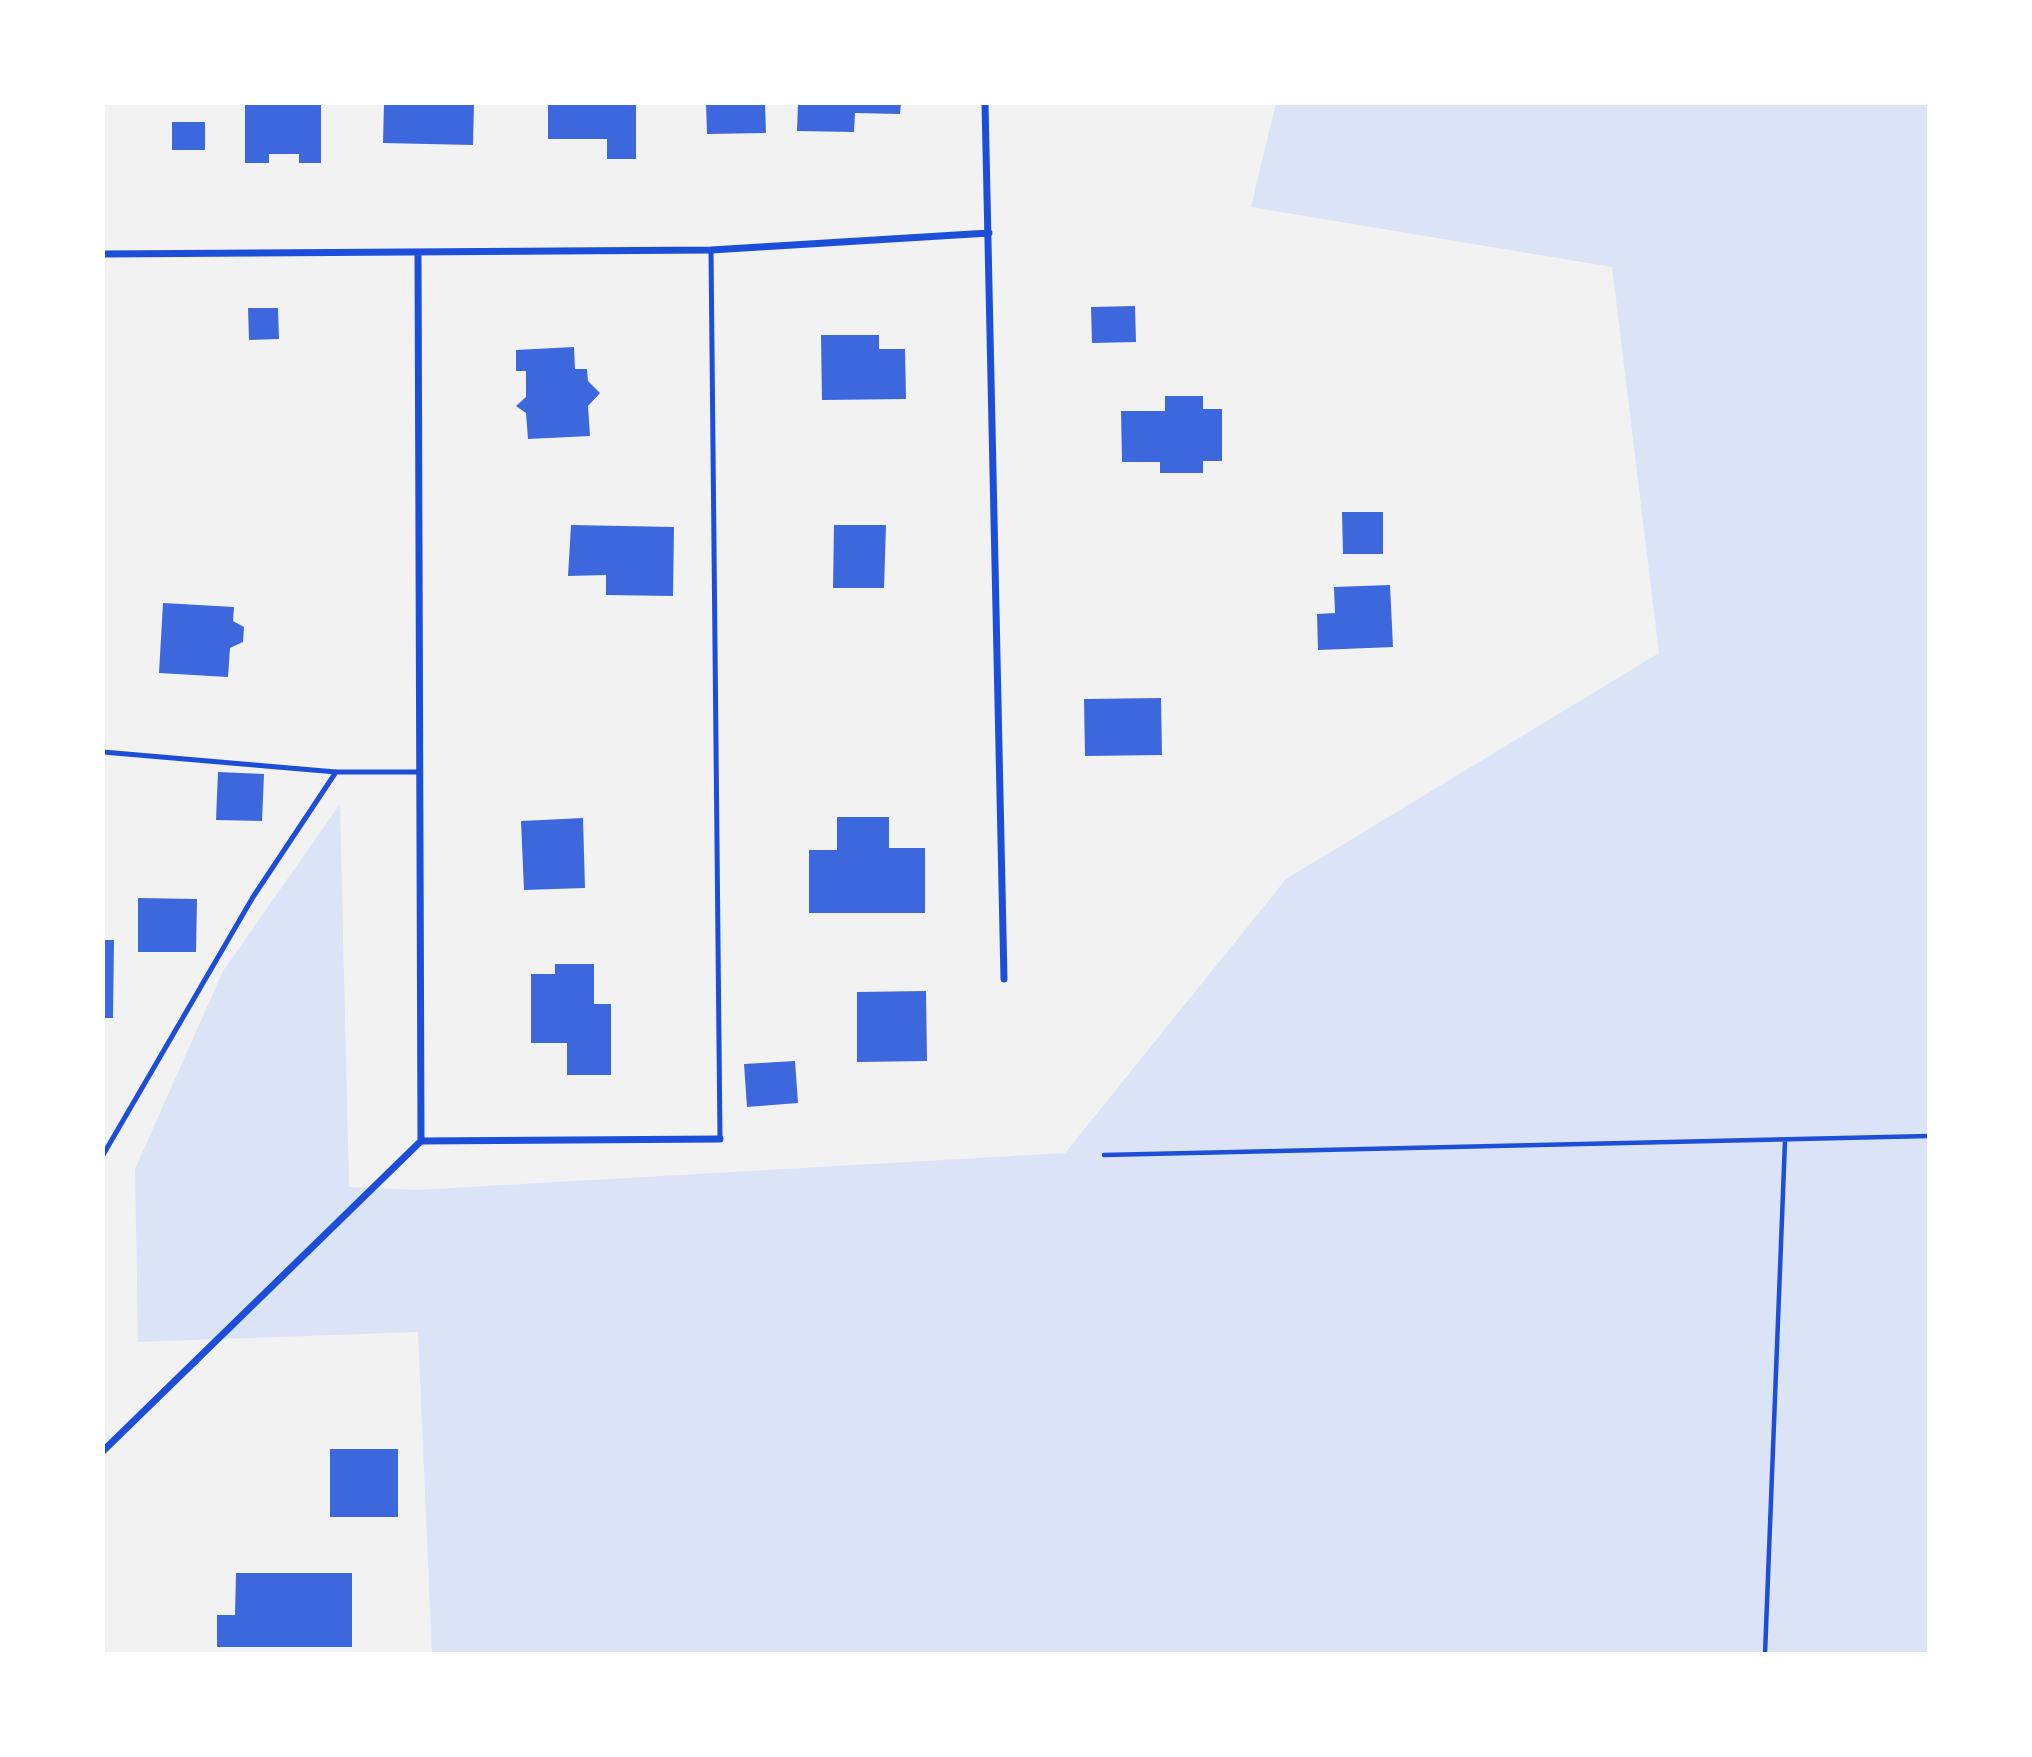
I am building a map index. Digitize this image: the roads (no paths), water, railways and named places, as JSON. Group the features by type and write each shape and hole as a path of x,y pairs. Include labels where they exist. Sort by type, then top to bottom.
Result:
{"street":[{"path":"985,103 1004,979"},
{"path":"103,254 711,250 989,233"},
{"path":"418,252 421,1141"},
{"path":"103,1451 421,1141 720,1139"}],"lane":[{"path":"711,250 720,1139"},
{"path":"103,752 336,772 419,772"},
{"path":"103,1154 253,897 336,772"}]}
